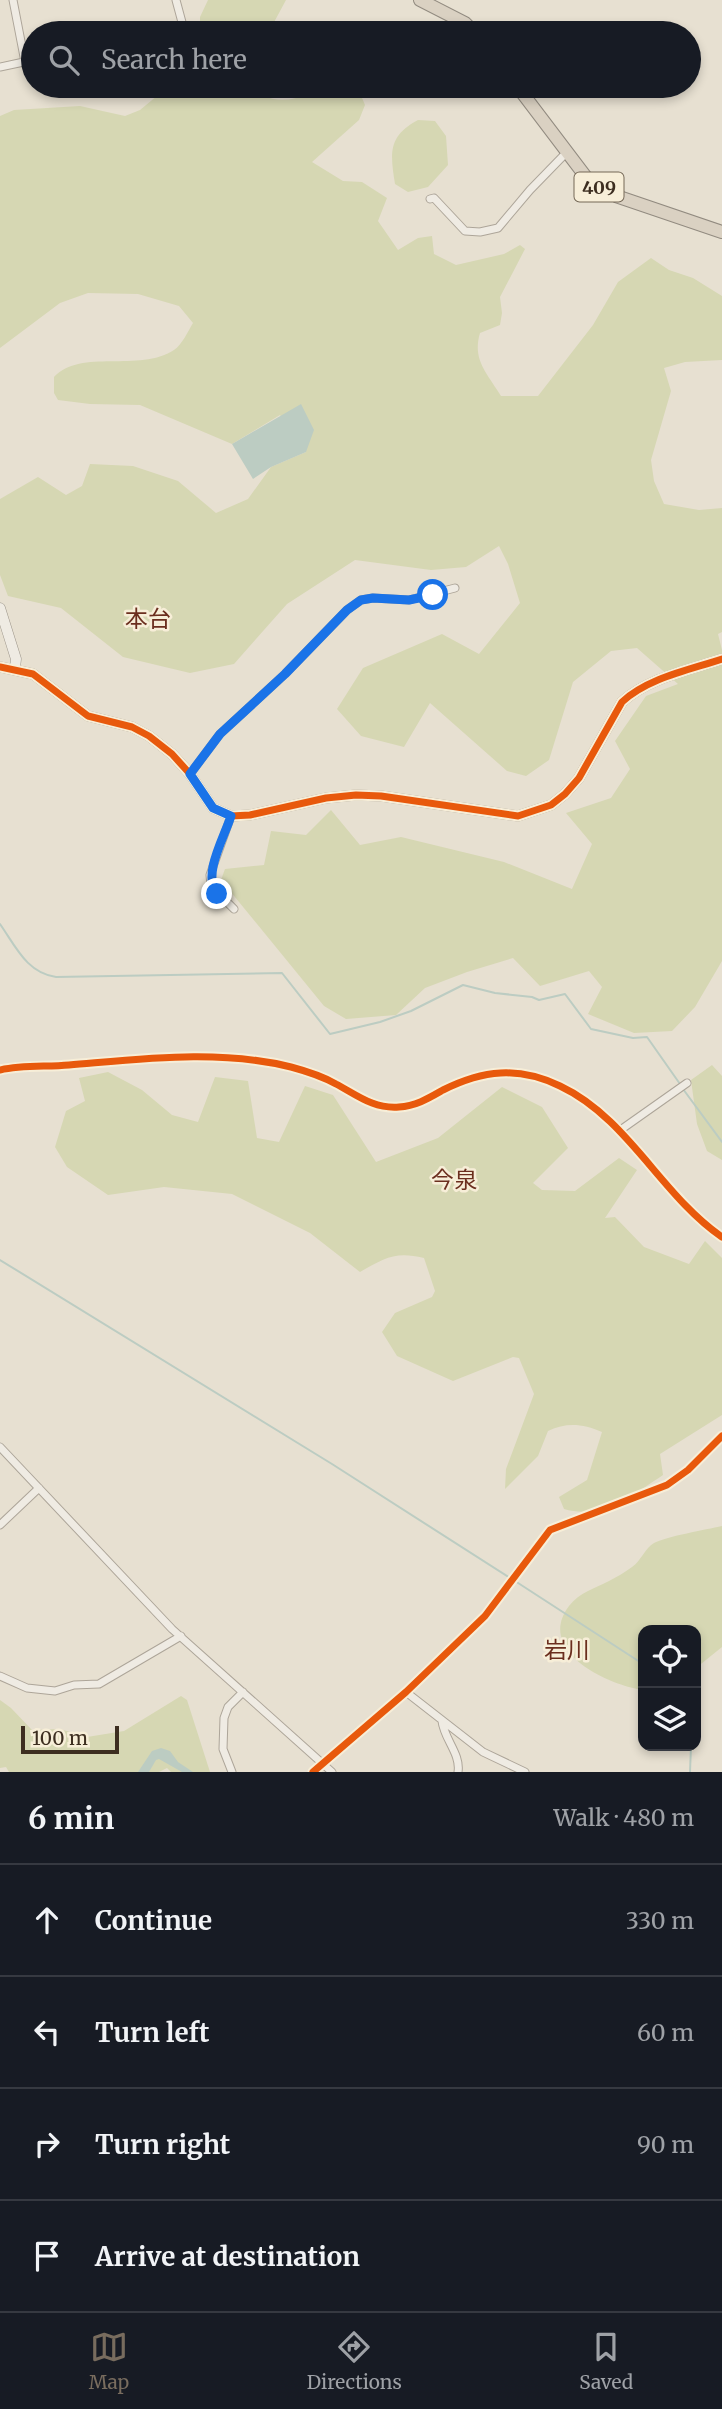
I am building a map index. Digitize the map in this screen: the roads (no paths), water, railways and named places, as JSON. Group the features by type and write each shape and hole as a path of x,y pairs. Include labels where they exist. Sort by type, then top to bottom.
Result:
{"highway":[{"path":"420,0 461,21"},
{"name":"409","path":"526,98 589,181 616,196 722,232"}],"street":[{"path":"13,0 21,30"},
{"path":"176,0 182,21"},
{"path":"0,67 21,63"},
{"path":"430,199 433,198 440,204 466,231 480,232 498,228 566,153"},
{"path":"190,774 220,734 285,674 347,610 361,600 409,600 454,589"},
{"path":"0,608 16,659 15,668"},
{"path":"0,667 15,668 33,674 88,716 132,727 149,736 172,754 190,774 213,808 231,816 250,815 326,798 356,795 381,796 518,816 551,805 572,786 622,702 631,694 643,687 722,659"},
{"path":"231,816 210,875 211,886 234,909"},
{"path":"0,1070 138,1058 258,1061 314,1074 337,1084 364,1101 399,1107 416,1104 467,1078 507,1072 548,1081 568,1090 600,1112 700,1220 722,1237"},
{"path":"619,1131 687,1083"},
{"path":"313,1772 406,1692 485,1616 550,1530 667,1485 688,1470 722,1436"},
{"path":"0,1447 181,1636 332,1772"},
{"path":"0,1525 39,1488"},
{"path":"0,1676 27,1688 55,1691 74,1685 99,1684 181,1636"},
{"path":"232,1772 223,1749 224,1718 228,1707 243,1692"},
{"path":"406,1692 483,1752 525,1772"},
{"path":"442,1721 460,1765 458,1772"}],"waterway":[{"path":"0,924 30,965 46,975 56,977 282,973 330,1034 380,1022 411,1011 463,985 539,1000 565,994 591,1029 633,1038 647,1037 680,1084"},
{"path":"683,1089 722,1142"},
{"path":"0,1260 332,1464 510,1578"},
{"path":"515,1581 638,1661"},
{"path":"690,1772 691,1751"}],"district":[{"name":"本台","path":"148,618"},
{"name":"今泉","path":"454,1179"},
{"name":"岩川","path":"567,1649"}]}
